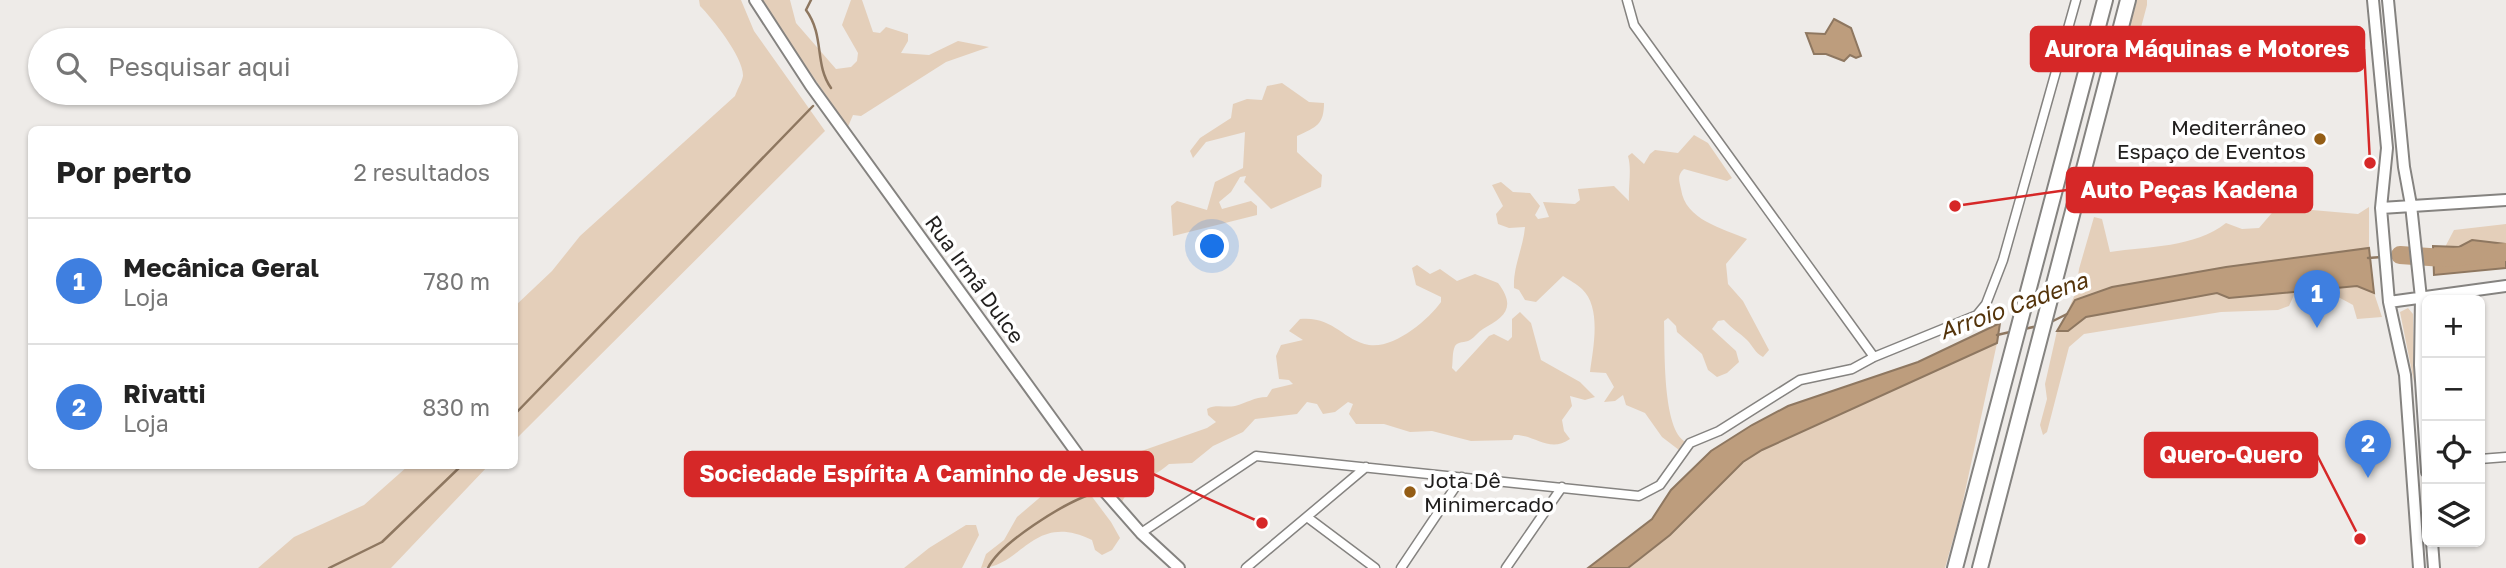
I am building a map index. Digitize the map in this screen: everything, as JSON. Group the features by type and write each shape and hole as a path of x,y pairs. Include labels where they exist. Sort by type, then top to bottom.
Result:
{"highway":[{"path":"1955,568 2105,0"},
{"path":"1979,568 2128,0"}],"main road":[{"name":"Rua Irmã Dulce","path":"755,0 811,86 1105,492 1141,533 1179,568"},
{"path":"2373,0 2387,148 2382,224 2389,302 2405,375 2419,568"},
{"path":"2388,0 2404,167 2421,293 2420,365 2424,421"},
{"path":"2381,208 2506,200"},
{"path":"2389,302 2421,293 2506,286"},
{"path":"2432,547 2434,568"}],"street":[{"path":"1627,0 1634,25 1874,357"},
{"path":"1141,533 1256,456 1639,495 1660,485 1690,443 1719,431 1801,380 1852,369 1874,357 1978,315 1986,304 2003,260 2076,0"},
{"path":"2485,459 2506,457"},
{"path":"1246,568 1366,467"},
{"path":"1401,568 1462,477"},
{"path":"1506,568 1562,487"},
{"path":"1307,517 1375,568"}],"shaded area":[{"path":"699,0 741,0 754,31 825,131 518,437 518,303 552,271 580,236 735,96 741,83 742,68 733,49 700,6"},
{"path":"762,0 790,0 796,23 836,69 851,67 857,61 858,53 842,25 851,0 862,0 873,32 880,33 886,27 908,34 908,41 901,53 929,55 958,41 989,47 946,62 861,116 853,115 847,129"},
{"path":"2137,0 2147,0 2139,35 2124,48"},
{"path":"1834,19 1851,28 1861,56 1856,58 1850,55 1844,61 1826,54 1814,54 1806,33 1825,34"},
{"path":"1282,83 1309,102 1324,103 1318,124 1297,136 1297,152 1322,175 1321,187 1271,209 1244,182 1246,176 1240,177 1231,192 1219,202 1222,209 1251,201 1257,206 1257,215 1173,236 1171,206 1177,201 1207,210 1215,182 1243,168 1245,132 1206,142 1193,158 1190,151 1200,138 1231,118 1233,104 1247,99 1262,100 1267,86"},
{"path":"1694,135 1708,143 1732,178 1727,181 1684,169 1679,178 1684,200 1697,216 1706,222 1747,239 1726,264 1728,284 1743,301 1769,350 1763,357 1724,320 1718,321 1712,329 1736,351 1739,362 1727,373 1717,377 1708,370 1702,354 1677,332 1676,326 1668,318 1664,321 1669,406 1678,435 1686,442 1679,450 1662,437 1645,413 1626,405 1623,395 1615,401 1604,402 1614,387 1606,373 1590,372 1594,317 1588,297 1582,289 1563,276 1536,302 1525,300 1519,290 1514,288 1525,227 1509,228 1498,224 1496,214 1503,206 1492,185 1501,182 1513,192 1530,193 1540,206 1535,215 1538,219 1549,217 1543,202 1575,204 1580,200 1578,189 1614,186 1629,201 1628,156 1632,153 1644,164 1655,150 1678,153"},
{"path":"2277,207 2358,214 2369,207 2369,248 2226,267 2112,287 2069,308 2076,292 2079,269 2094,217 2102,219 2110,252 2186,242 2226,223 2242,229 2259,228"},
{"path":"2506,224 2506,244 2472,240 2459,247 2444,249 2454,230"},
{"path":"2472,240 2506,244 2506,268 2434,275 2433,246 2459,247"},
{"name":"Arroio Cadena","path":"2369,248 2374,293 2357,286 2229,298 2217,293 2086,317 2068,331 2057,331 2075,300 2112,287 2226,267"},
{"path":"1417,265 1430,274 1440,269 1457,281 1475,274 1498,283 1507,299 1506,311 1472,339 1456,344 1452,368 1456,372 1489,336 1494,334 1508,341 1512,337 1512,319 1520,312 1531,323 1541,360 1580,382 1595,397 1585,400 1570,396 1572,406 1562,420 1564,431 1570,439 1555,445 1514,435 1512,440 1471,441 1432,431 1410,432 1384,424 1356,424 1349,414 1353,404 1348,402 1335,412 1323,414 1317,404 1307,402 1297,414 1255,419 1243,432 1213,446 1192,463 1169,464 1137,485 1122,502 1102,474 1113,461 1207,428 1216,422 1208,415 1207,409 1235,406 1267,397 1272,389 1293,384 1289,380 1279,379 1276,356 1281,345 1303,340 1289,331 1300,319 1321,321 1369,345 1389,343 1419,325 1441,302 1441,297 1416,285 1412,268"},
{"path":"2357,286 2374,293 2382,317 2357,319 2353,305 2329,292 2294,295 2289,306 2278,310 2221,312 2084,334 2069,347 2047,432 2043,435 2040,425 2047,399 2045,384 2057,331 2068,331 2085,317 2217,293 2229,298"},
{"path":"2408,308 2413,314 2414,382 2400,312"},
{"name":"Arroio Cadena","path":"2000,323 1997,343 1762,450 1743,462 1670,535 1628,568 1588,568 1652,519 1671,490 1711,451 1752,425 1788,406 1918,362"},
{"path":"1997,343 1960,515 1945,568 1628,568 1670,535 1743,462 1762,450"},
{"path":"1052,458 1063,458 1120,538 1112,550 1102,555 1095,550 1092,540 1072,533 1055,532 1041,536 995,566 981,568 986,554 1004,540 1017,517 1051,488 1056,477 1049,467"},
{"path":"405,469 485,469 391,568 258,568 294,537 364,505"},
{"path":"966,525 976,525 979,535 962,568 904,568 929,548"}],"waterway":[{"path":"811,0 806,10 816,30 823,69 831,88"},
{"path":"518,411 813,106"},
{"name":"Arroio Cadena","path":"2400,255 2444,258 2506,252"},
{"name":"Arroio Cadena","path":"2389,256 2400,255"},
{"name":"Arroio Cadena","path":"2368,258 2382,257"},
{"name":"Arroio Cadena","path":"2051,322 2067,314"},
{"name":"Arroio Cadena","path":"2024,329 2038,326"},
{"name":"Arroio Cadena","path":"1997,335 2010,332"},
{"path":"329,568 382,542 458,469"},
{"path":"988,568 1006,547 1034,525 1091,494"}],"place":[{"name":"Mediterrâneo Espaço de Eventos","path":"2320,139"},
{"name":"Aurora Máquinas e Motores","path":"2370,163"},
{"name":"Auto Peças Kadena","path":"1955,206"},
{"name":"Mecânica Geral","path":"2317,328"},
{"name":"Rivatti","path":"2368,478"},
{"name":"Jota Dê Minimercado","path":"1410,492"},
{"name":"Sociedade Espírita A Caminho de Jesus","path":"1262,523"},
{"name":"Quero-Quero","path":"2360,539"}]}
